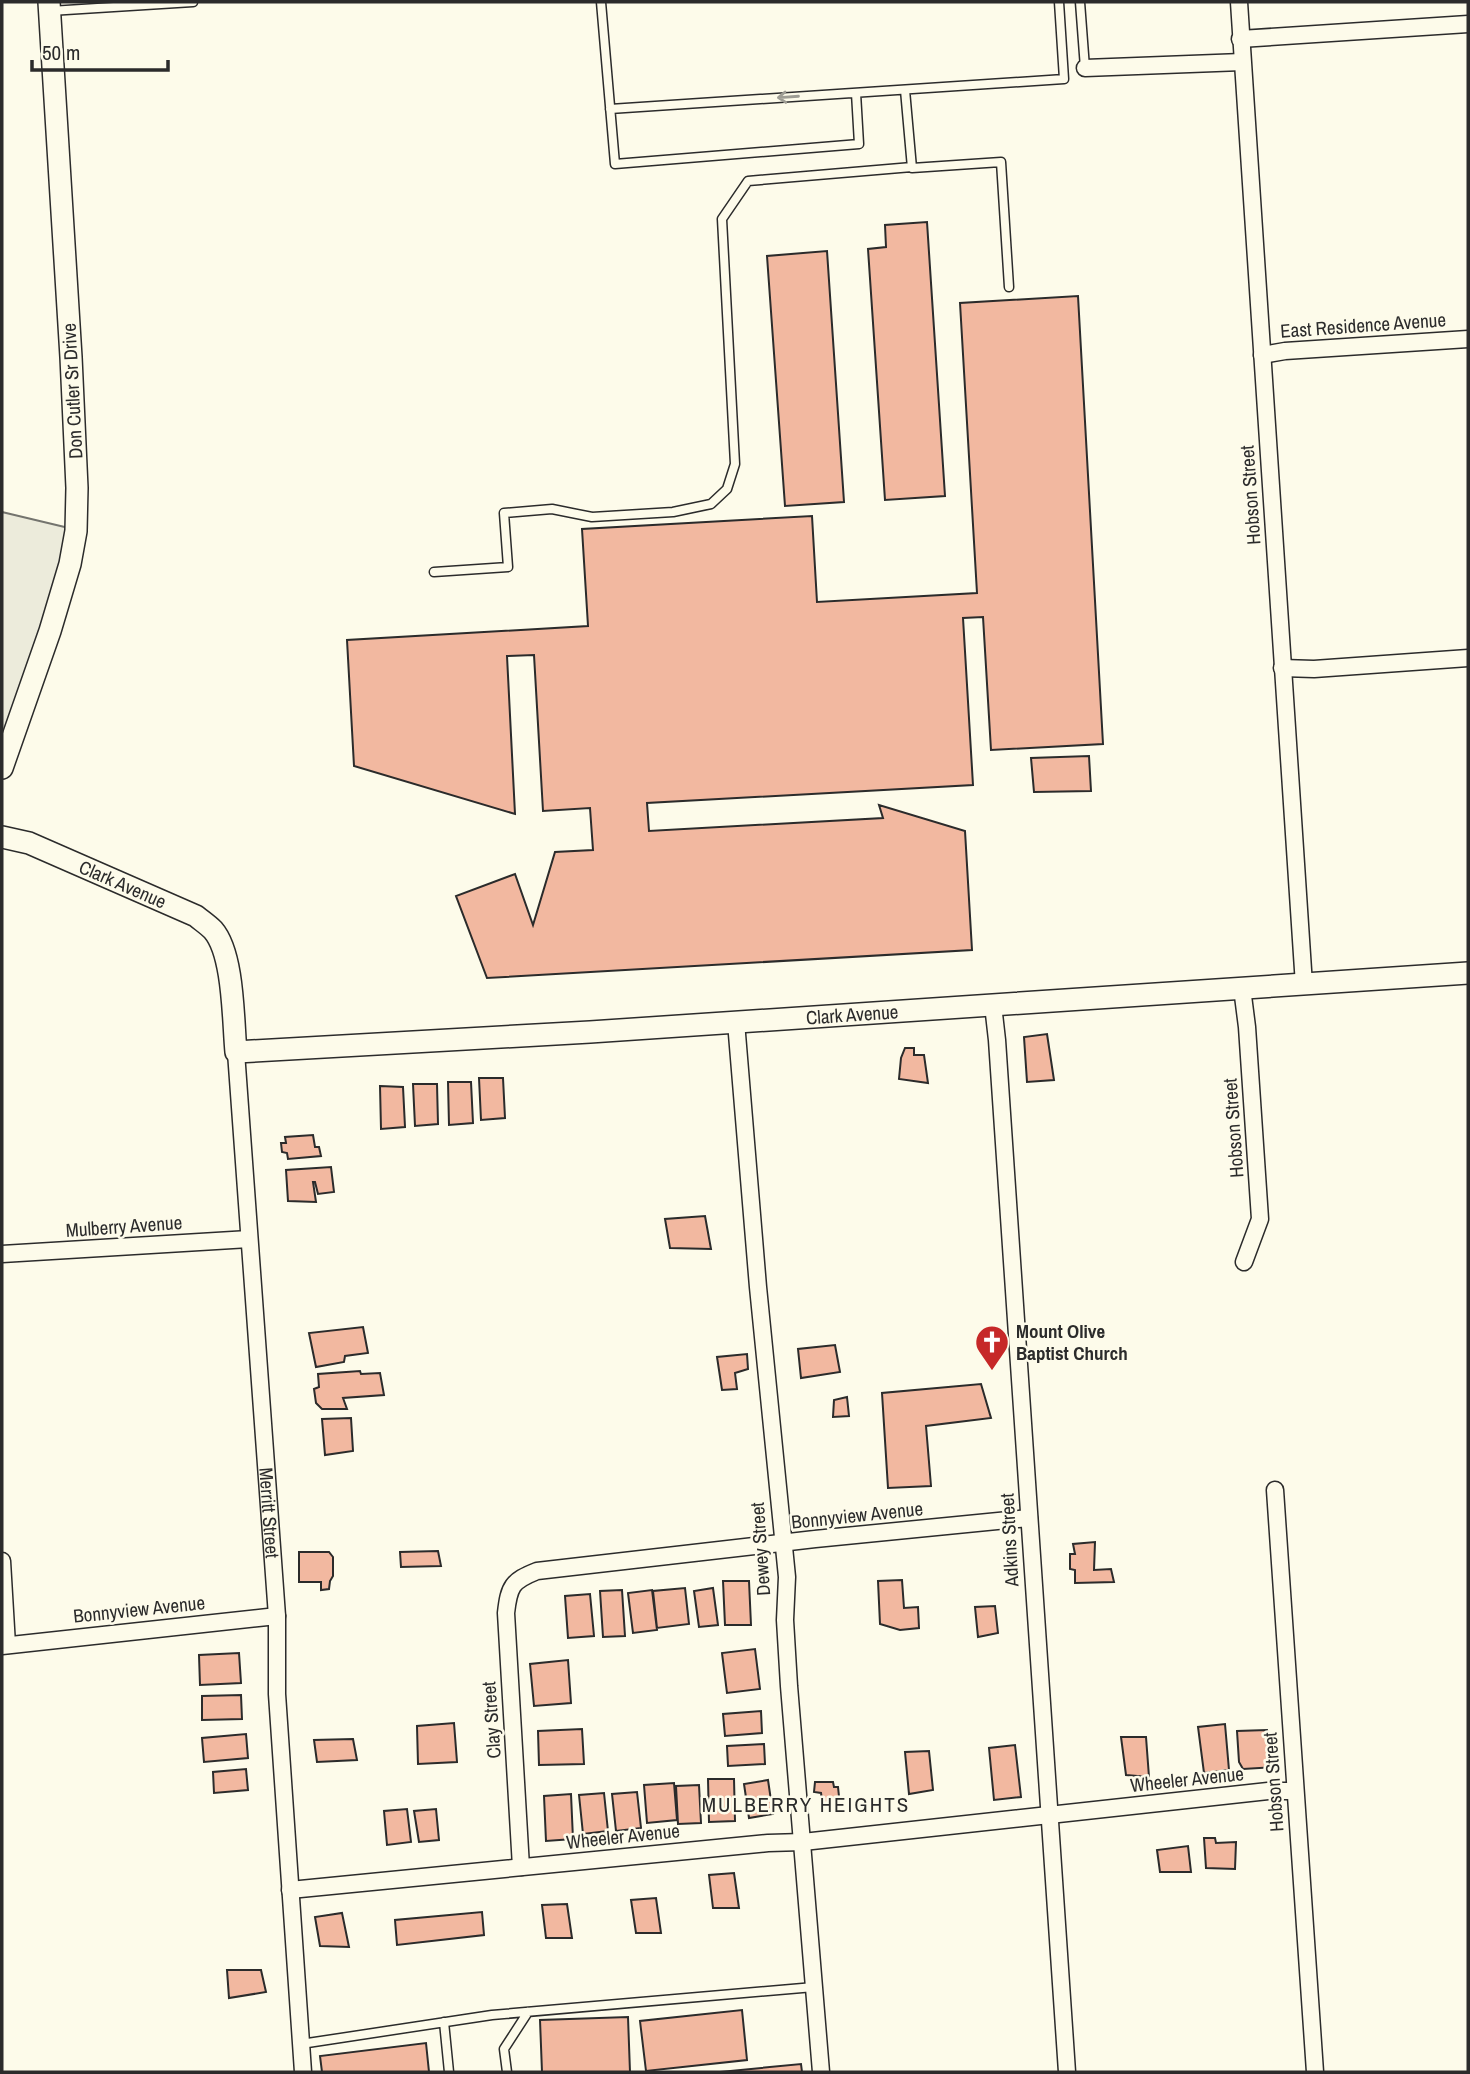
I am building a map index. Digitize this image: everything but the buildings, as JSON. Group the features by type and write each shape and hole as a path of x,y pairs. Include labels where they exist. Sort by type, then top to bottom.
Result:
{"street":[{"name":"Hobson Street","path":"1239,2 1304,985"},
{"name":"Don Cutler Sr Drive","path":"2,768 50,631 70,564 76,531 77,488 71,357 49,6"},
{"path":"1240,39 1468,24"},
{"path":"1085,68 1242,62"},
{"name":"East Residence Avenue","path":"1262,355 1298,350 1468,339"},
{"path":"1282,668 1314,669 1468,658"},
{"name":"Clark Avenue","path":"2,837 29,843 197,916 215,932 225,954"},
{"name":"Merritt Street","path":"225,954 236,1052 277,1616 277,1694 303,2072"},
{"name":"Clark Avenue","path":"236,1052 1468,973"},
{"name":"Hobson Street","path":"1242,988 1260,1219 1244,1262"},
{"name":"Adkins Street","path":"993,1005 1067,2072"},
{"name":"Dewey Street","path":"736,1022 758,1287 787,1577 785,1620 821,2072"},
{"name":"Mulberry Avenue","path":"2,1254 249,1239"},
{"name":"Hobson Street","path":"1275,1490 1315,2072"},
{"name":"Bonnyview Avenue","path":"523,1577 537,1571 1029,1518"},
{"path":"2,1561 4,1645"},
{"name":"Clay Street","path":"521,1867 506,1613 508,1593 517,1579 523,1577"},
{"name":"Bonnyview Avenue","path":"4,1645 277,1616"},
{"name":"Wheeler Avenue","path":"290,1890 768,1843 803,1842 1268,1791 1294,1791"}],"lane":[{"path":"49,6 194,2"},
{"path":"601,2 615,164 859,144 856,93"},
{"path":"610,109 1064,79 1059,2"},
{"path":"1080,2 1085,68"},
{"path":"905,90 912,167"},
{"path":"434,572 508,567 504,513 552,509 592,517 673,512 711,504 727,489 736,464 722,219 748,181 1001,162 1009,287"},
{"path":"301,2044 528,2012 814,1987"},
{"path":"507,2072 504,2049 528,2012"},
{"path":"444,2022 449,2072"}],"shaded area":[{"path":"2,512 73,529 2,756"}],"place":[{"name":"Mount Olive Baptist Church","path":"992,1372"}],"district":[{"name":"MULBERRY HEIGHTS","path":"806,1804"}]}
